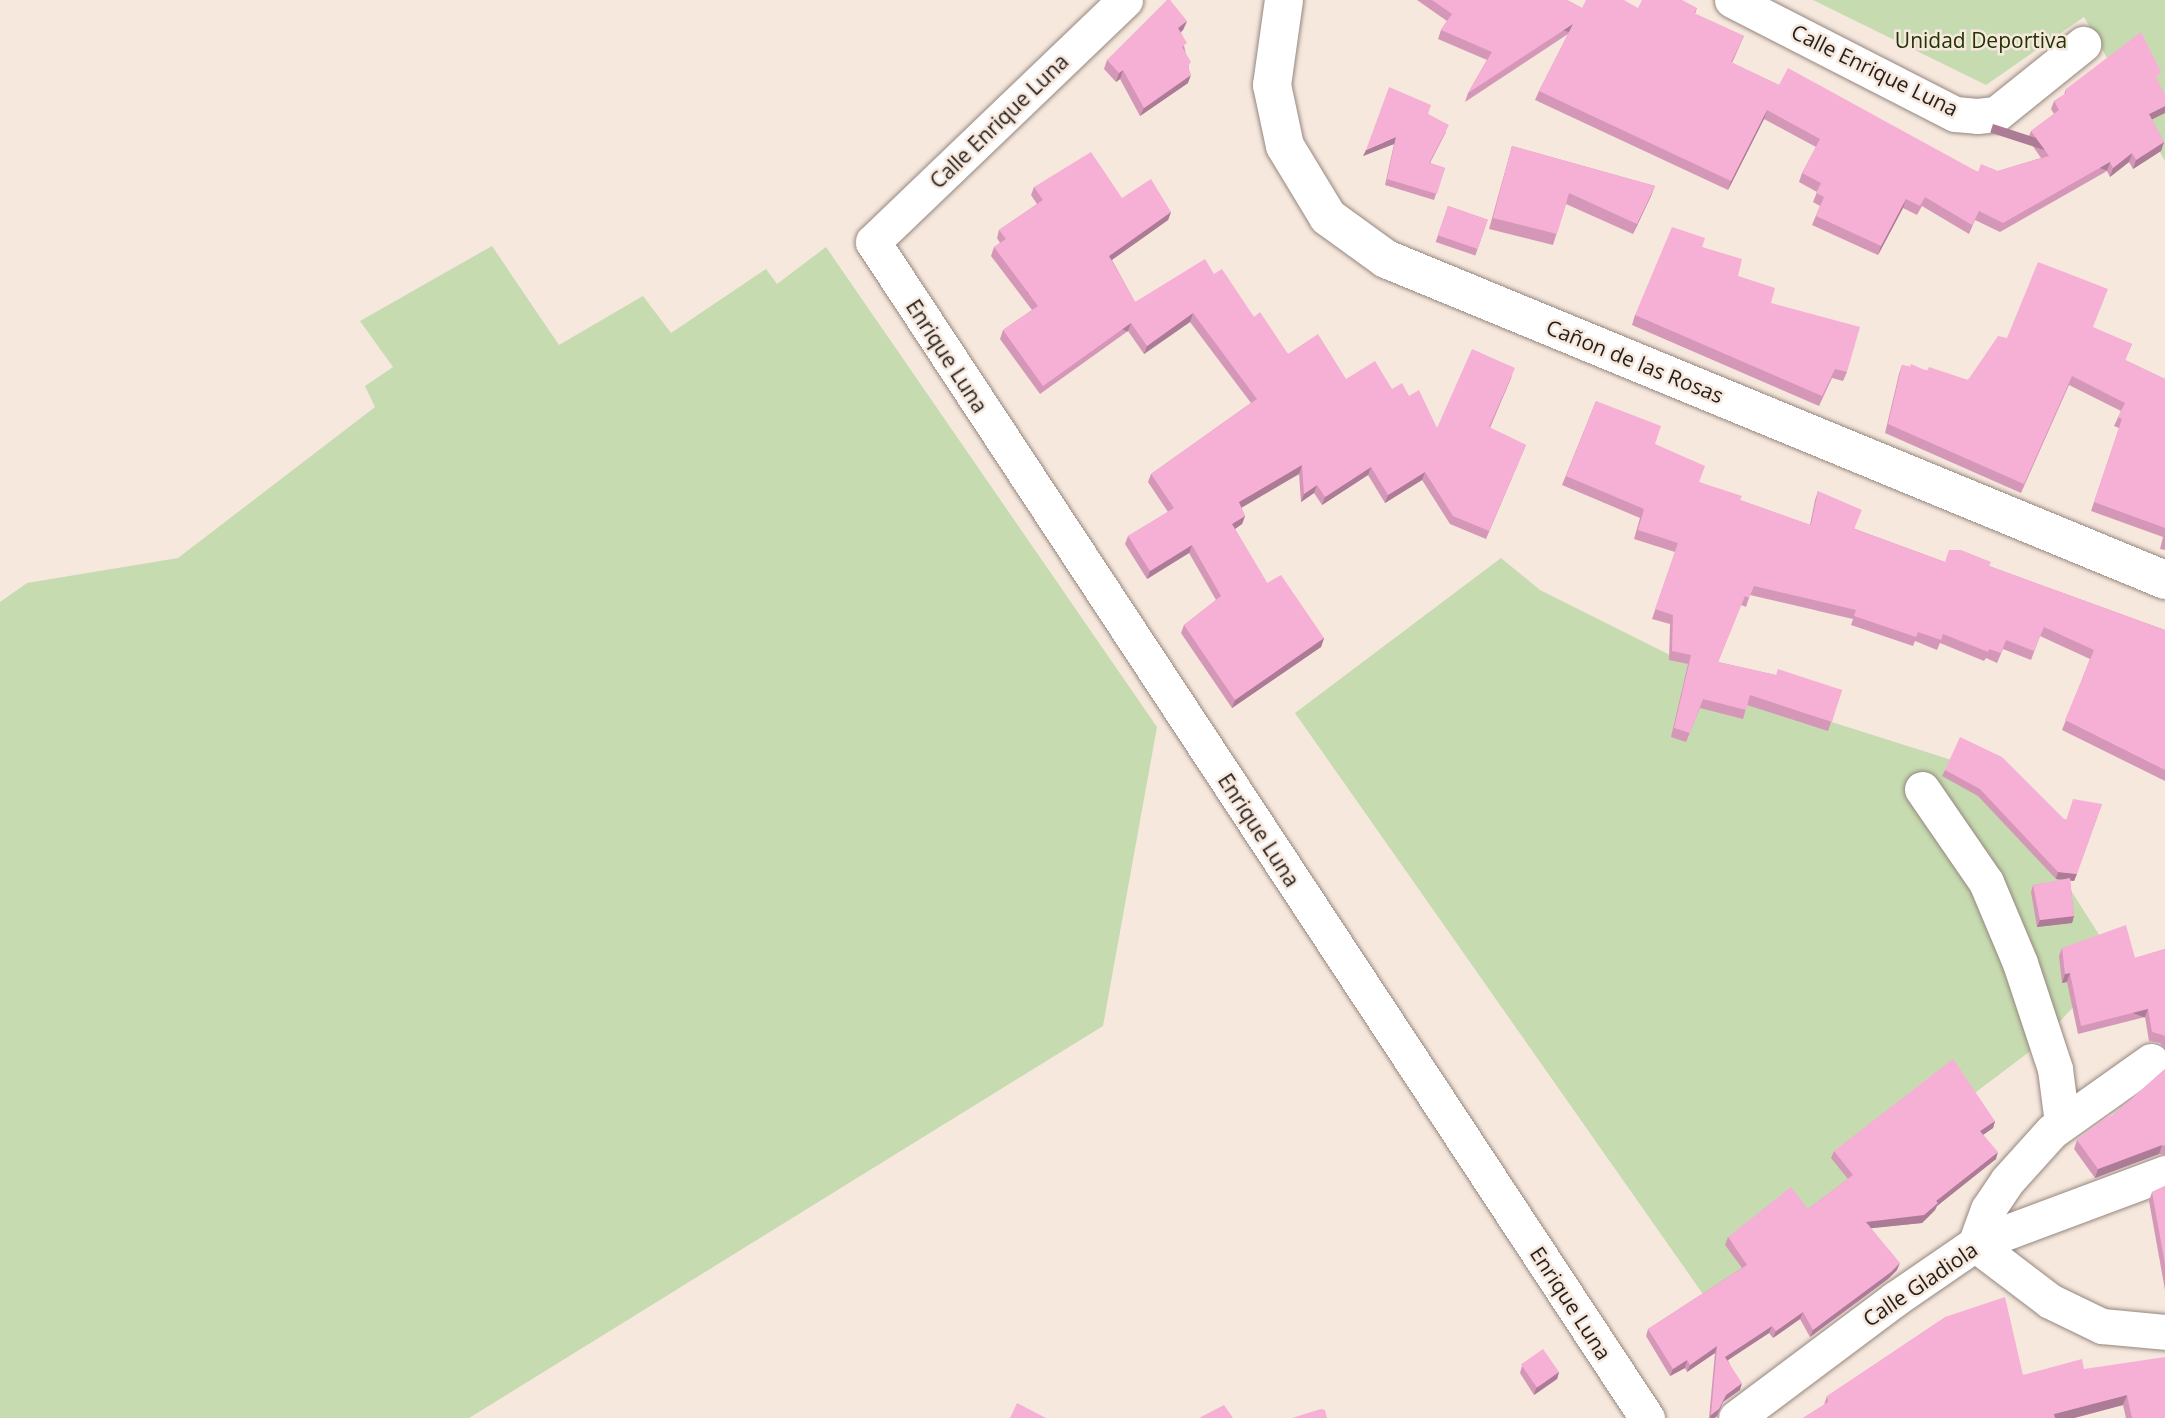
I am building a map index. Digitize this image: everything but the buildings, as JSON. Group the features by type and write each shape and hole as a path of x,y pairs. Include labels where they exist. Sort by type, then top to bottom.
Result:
{"main road":[{"name":"Cañon de las Rosas","path":"1284,0 1272,85 1284,146 1328,216 1386,259 2165,580"}],"street":[{"name":"Calle Enrique Luna","path":"873,242 1125,0"},
{"name":"Calle Enrique Luna","path":"1732,0 1955,114 1996,114 2083,44"},
{"name":"Enrique Luna","path":"873,242 1647,1418"},
{"path":"1922,789 1986,881 2020,963 2055,1069 2063,1123"},
{"path":"2151,1061 2063,1123 2007,1181 1988,1209 1975,1244 2050,1301 2102,1326 2165,1332"},
{"name":"Calle Gladiola","path":"1736,1418 1895,1298 1975,1244 2165,1173"}],"green space":[{"name":"Unidad Deportiva","path":"1813,0 2165,0 2165,161 2084,17 1986,85"},
{"path":"492,246 559,345 643,296 671,333 766,269 777,284 826,247 1157,727 1103,1026 469,1418 0,1418 0,602 27,583 178,558 375,407 365,386 393,367 360,321"},
{"path":"1501,558 1540,590 1756,698 1958,762 2068,886 2116,961 2037,1046 1705,1297 1295,713"}]}
